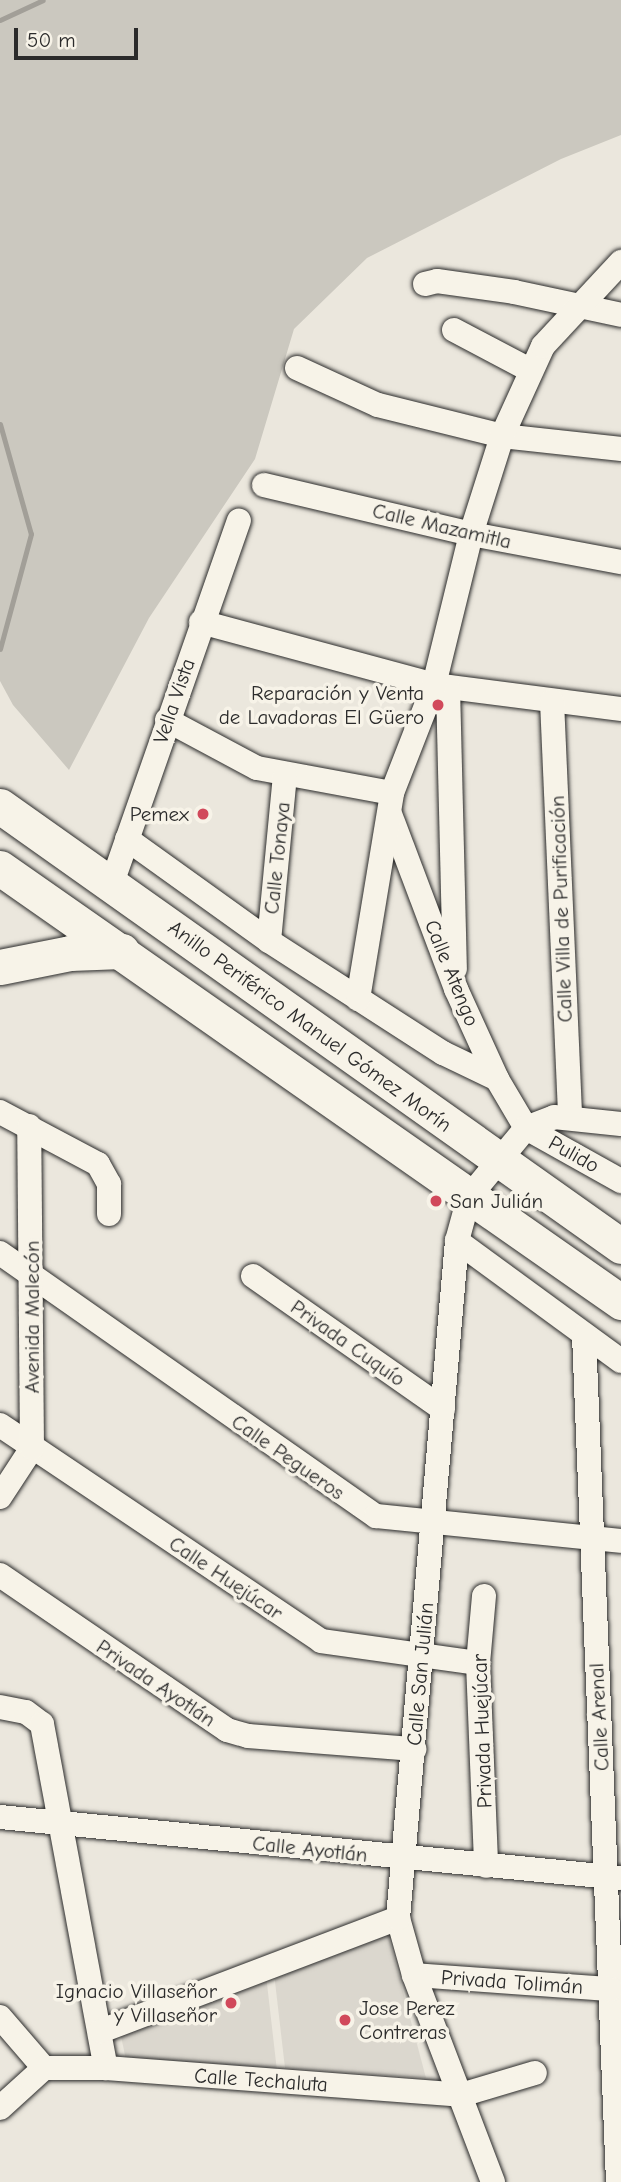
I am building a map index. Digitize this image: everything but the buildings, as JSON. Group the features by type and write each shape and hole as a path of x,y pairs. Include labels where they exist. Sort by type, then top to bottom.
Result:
{"highway":[{"name":"Anillo Periférico Manuel Gómez Morín","path":"0,806 621,1246"},
{"path":"0,868 621,1302"},
{"path":"0,967 70,953 122,951"}],"street":[{"path":"358,999 391,803 441,686 471,534 502,436 543,346 621,262"},
{"path":"425,284 437,281 514,292 576,309 621,315"},
{"path":"454,330 530,370"},
{"path":"297,368 378,405 502,436 621,449"},
{"name":"Calle Mazamitla","path":"264,485 471,534 621,562"},
{"name":"Vella Vista","path":"112,883 201,622 239,521"},
{"path":"201,622 441,686 621,709"},
{"path":"441,686 456,989"},
{"name":"Calle Villa de Purificación","path":"552,701 570,1118"},
{"path":"167,720 257,768 391,803"},
{"name":"Calle Tonaya","path":"269,942 285,776"},
{"name":"Calle Atengo","path":"391,803 456,989 497,1079 526,1128"},
{"path":"127,838 269,942 443,1053 497,1079"},
{"path":"0,1112 29,1126 106,1172 109,1214"},
{"path":"526,1128 554,1117 621,1124"},
{"name":"Avenida Malecón","path":"29,1126 32,1448"},
{"name":"Calle San Julián","path":"493,2182 414,1975 398,1918 457,1241 470,1197 526,1128"},
{"name":"Pulido","path":"526,1128 621,1181"},
{"path":"457,1241 621,1361"},
{"name":"Calle Pegueros","path":"0,1253 360,1508 393,1521 621,1541"},
{"name":"Privada Cuquío","path":"253,1276 443,1409"},
{"name":"Calle Arenal","path":"584,1335 591,1539 614,1877 611,1989 618,2182"},
{"name":"Calle Huejúcar","path":"0,1425 321,1641 422,1658 478,1663"},
{"path":"0,1497 32,1448"},
{"name":"Privada Ayotlán","path":"0,1575 227,1730 248,1736 414,1749"},
{"name":"Privada Huejúcar","path":"484,1596 478,1663 486,1866"},
{"path":"0,1707 26,1712 42,1724 106,2068"},
{"name":"Calle Ayotlán","path":"0,1817 403,1859 614,1877"},
{"path":"101,2031 398,1918"},
{"name":"Privada Tolimán","path":"414,1975 611,1989"},
{"path":"0,2018 44,2068 0,2108"},
{"name":"Calle Techaluta","path":"44,2068 106,2068 461,2095 535,2073"}],"shaded area":[{"path":"0,0 621,0 621,135 561,159 367,258 294,329 255,459 149,618 69,770 13,705 0,681"},
{"name":"Jose Perez Contreras","path":"387,1931 426,2078 285,2068 274,1973"},
{"name":"Ignacio Villaseñor y Villaseñor","path":"266,1975 277,2071 127,2065 120,2031"}],"waterway":[{"path":"0,20 43,0"},
{"path":"0,424 31,534 0,649"}],"place":[{"name":"Reparación y Venta de Lavadoras El Güero","path":"438,705"},
{"name":"Pemex","path":"203,814"},
{"name":"San Julián","path":"436,1201"},
{"name":"Ignacio Villaseñor y Villaseñor","path":"231,2003"},
{"name":"Jose Perez Contreras","path":"345,2020"}]}
